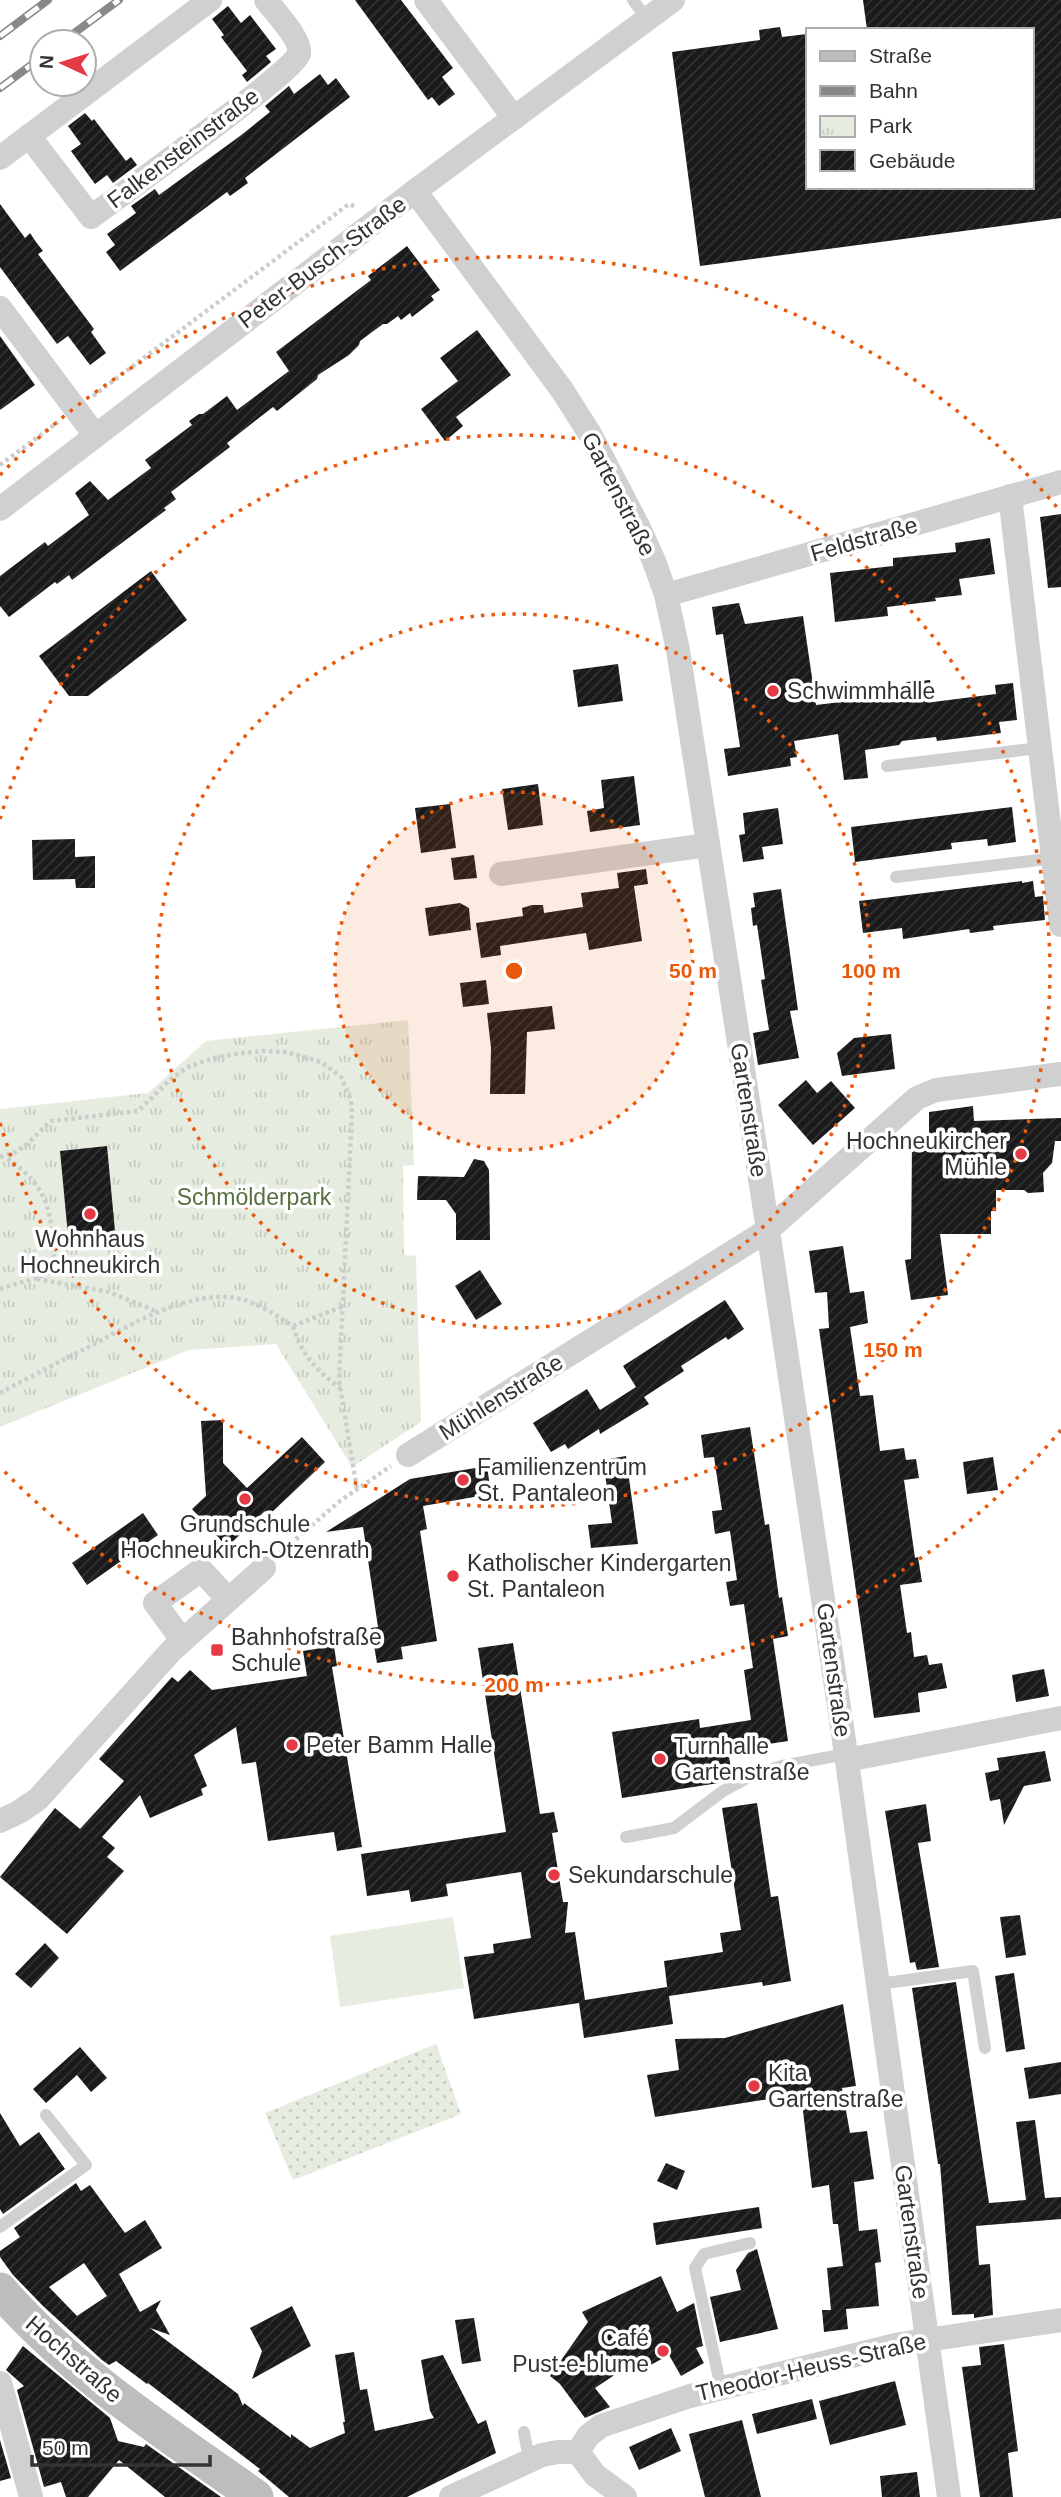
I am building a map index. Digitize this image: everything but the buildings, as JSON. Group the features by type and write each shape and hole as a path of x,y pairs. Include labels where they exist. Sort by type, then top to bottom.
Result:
{"street":[{"path":"0,158 210,0"},
{"name":"Falkensteinstraße","path":"29,136 91,217 246,102 296,61 300,51 298,42 266,0"},
{"path":"426,0 514,118"},
{"name":"Peter-Busch-Straße","path":"0,509 380,217 514,118 640,9 673,0"},
{"name":"Gartenstraße","path":"415,191 562,390 590,434 638,526 666,595 678,650 768,1230 879,1984 949,2497"},
{"path":"0,308 95,435"},
{"name":"Feldstraße","path":"666,595 1061,482"},
{"path":"1010,496 1040,748 1057,858 1061,925"},
{"path":"500,874 707,845"},
{"name":"Mühlenstraße","path":"408,1455 768,1230 917,1098 936,1090 1061,1074"},
{"path":"0,1821 29,1807 47,1791 182,1640 264,1568"},
{"path":"182,1640 155,1603 201,1570 228,1599"},
{"path":"846,1757 1061,1718"},
{"name":"Hochstraße","path":"0,2290 50,2342 90,2378 256,2497"},
{"name":"Theodor-Heuss-Straße","path":"578,2452 589,2436 601,2426 653,2407 721,2388 850,2355 927,2339 1061,2320"},
{"path":"0,2383 31,2497"},
{"path":"451,2497 529,2459 550,2452 578,2452 594,2475 625,2497"}],"lane":[{"path":"887,766 1040,748"},
{"path":"896,877 1057,858"},
{"path":"626,1837 674,1828 723,1791 753,1775 782,1766 846,1757"},
{"path":"879,1984 973,1971 985,2048"},
{"path":"0,2227 86,2165 46,2115"},
{"path":"721,2388 695,2269 704,2254 750,2243"},
{"path":"524,2432 529,2459"}],"path":[{"path":"0,465 349,204 380,217"},
{"path":"2,1157 27,1144 51,1121 138,1111 178,1073 198,1062 235,1054 287,1052 321,1062 341,1077 351,1100 352,1113 340,1389 357,1489"},
{"path":"0,1289 36,1279 55,1270 49,1206 24,1170 2,1157"},
{"path":"36,1279 109,1292 158,1312"},
{"path":"0,1393 158,1312 199,1300 234,1298 262,1307 293,1326 299,1345 309,1361 340,1389"},
{"path":"293,1326 344,1306"},
{"path":"264,1568 324,1513 408,1455"}],"green space":[{"name":"Schmölderpark","path":"408,1020 414,1165 403,1166 404,1255 416,1256 421,1422 352,1467 276,1344 189,1350 0,1427 0,1109 148,1093 206,1041"},
{"path":"453,1917 464,1988 340,2007 330,1936"},
{"path":"436,2044 461,2114 293,2180 265,2113"}],"railway":[{"path":"0,36 48,0"},
{"path":"81,28 119,0"},
{"path":"0,88 28,67"}],"place":[{"name":"Schwimmhalle","path":"773,691"},
{"name":"Hochneukircher Mühle","path":"1021,1154"},
{"name":"Wohnhaus Hochneukirch","path":"90,1214"},
{"name":"Familienzentrum St. Pantaleon","path":"463,1480"},
{"name":"Grundschule Hochneukirch-Otzenrath","path":"245,1499"},
{"name":"Katholischer Kindergarten St. Pantaleon","path":"453,1576"},
{"name":"Bahnhofstraße Schule","path":"217,1650"},
{"name":"Peter Bamm Halle","path":"292,1745"},
{"name":"Turnhalle Gartenstraße","path":"660,1759"},
{"name":"Sekundarschule","path":"554,1875"},
{"name":"Kita Gartenstraße","path":"754,2086"},
{"name":"Café Pust-e-blume","path":"663,2351"}]}
